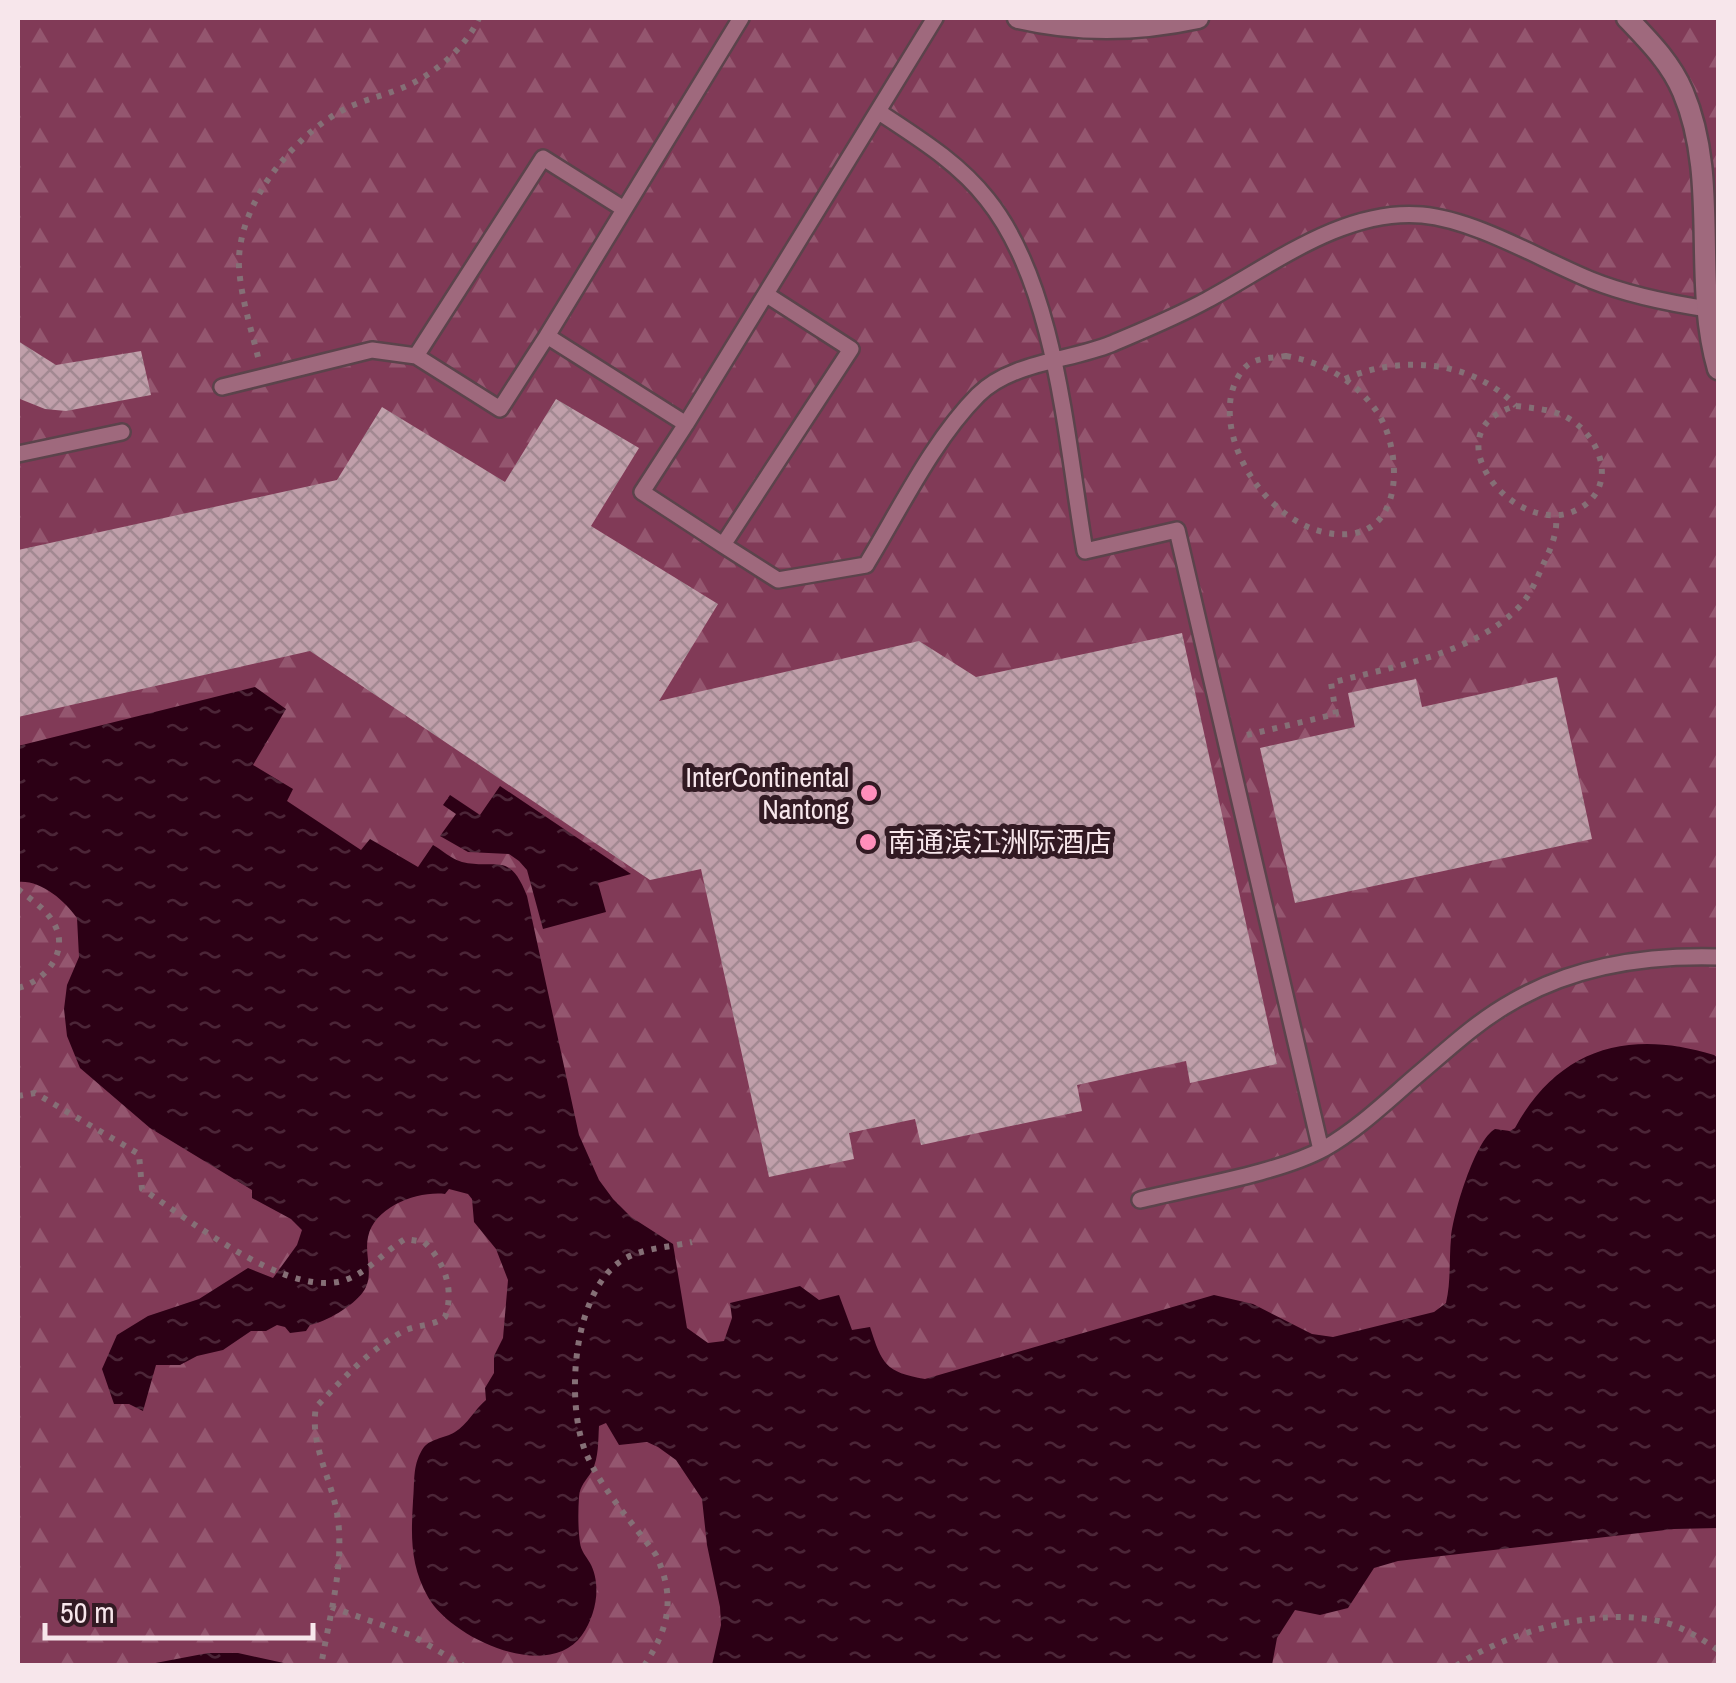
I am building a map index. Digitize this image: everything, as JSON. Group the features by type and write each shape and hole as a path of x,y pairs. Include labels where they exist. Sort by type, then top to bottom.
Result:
{"street":[{"path":"1018,18 1078,28 1125,29 1198,18"},
{"path":"1627,18 1663,57 1683,91 1693,125 1701,169 1708,309 1718,368"}],"lane":[{"path":"222,387 372,350 416,356 500,409 741,18"},
{"path":"935,18 642,492 778,580 866,566 959,418 980,393 1003,377 1106,346 1172,318 1344,227 1400,213 1427,215 1457,223 1596,282 1708,309"},
{"path":"879,112 934,148 964,174 988,200 1022,256 1035,287 1053,362 1085,551 1177,530 1320,1150"},
{"path":"416,356 542,158 624,209"},
{"path":"723,545 851,349 767,295"},
{"path":"546,336 686,424"},
{"path":"18,454 122,432"},
{"path":"1140,1200 1272,1167 1320,1150 1357,1126 1478,1025 1510,1002 1552,981 1598,967 1646,959 1718,957"}],"path":[{"path":"263,376 239,265 241,242 265,185 282,160 314,129 354,105 418,80 464,42 479,18"},
{"path":"1286,356 1315,361 1345,379 1378,412 1389,434 1395,476 1390,499 1372,526 1354,534 1331,534 1308,526 1279,508 1258,486 1232,442 1228,415 1232,387 1245,366 1258,360 1286,356"},
{"path":"1345,379 1364,371 1409,364 1438,367 1472,375 1500,389 1516,406"},
{"path":"1516,406 1564,416 1596,445 1602,480 1594,499 1576,511 1556,515 1530,510 1489,482 1480,456 1482,428 1499,411 1516,406"},
{"path":"1226,740 1336,714 1331,683 1457,646 1493,628 1520,606 1536,580 1558,528 1556,515"},
{"path":"18,889 46,913 59,936 59,951 45,973 18,988"},
{"path":"18,1096 35,1093 139,1154 142,1190 282,1276 315,1284 347,1280 405,1239 424,1242 441,1262 448,1283 445,1316 440,1321 406,1329 372,1350 316,1408 314,1419 338,1522 340,1549 322,1666"},
{"path":"644,1666 668,1621 664,1572 588,1458 575,1413 576,1365 591,1304 600,1283 616,1266 628,1256 692,1242"},
{"path":"331,1607 414,1636 464,1666"},
{"path":"1456,1666 1494,1642 1536,1630 1632,1618 1664,1622 1718,1650"}],"green space":[{"name":"南通滨江洲际酒店","path":"18,18 1718,18 1718,1665 18,1665"}],"water":[{"path":"255,687 286,709 253,765 293,789 287,801 361,850 370,839 418,867 433,845 462,862 501,865 514,872 527,896 579,1135 599,1180 613,1199 631,1217 673,1244 687,1328 708,1343 724,1341 732,1318 730,1303 800,1286 819,1300 839,1295 852,1330 870,1327 887,1364 901,1373 925,1379 1214,1295 1253,1304 1312,1334 1333,1337 1434,1312 1446,1303 1456,1212 1466,1179 1487,1136 1495,1129 1515,1128 1553,1079 1575,1062 1600,1051 1654,1044 1714,1055 1718,1058 1718,1528 1674,1529 1398,1561 1374,1568 1348,1608 1320,1615 1295,1610 1277,1638 1272,1665 712,1665 721,1625 720,1607 702,1499 676,1460 647,1442 619,1445 606,1423 599,1426 596,1460 579,1497 580,1543 594,1572 596,1590 587,1627 567,1649 547,1655 524,1655 478,1640 457,1627 428,1597 415,1562 412,1538 414,1475 419,1456 429,1443 459,1429 486,1400 485,1388 494,1373 494,1356 503,1338 508,1280 496,1249 474,1222 468,1194 449,1189 445,1194 411,1198 388,1209 372,1226 367,1244 368,1279 353,1303 310,1325 306,1331 290,1333 277,1325 266,1331 251,1331 223,1350 180,1365 156,1365 143,1411 129,1404 114,1404 102,1369 117,1335 148,1316 199,1299 248,1268 273,1278 297,1245 302,1230 291,1219 252,1198 252,1190 150,1128 80,1068 67,1036 64,1009 67,985 79,957 77,918 51,892 35,884 18,882 18,746"},
{"path":"500,786 631,874 598,883 606,912 543,929 527,870 519,861 509,854 468,852 440,836 456,814 443,805 450,795 480,815"},
{"path":"208,1653 238,1653 293,1665 145,1665"}],"building":[{"path":"18,341 56,365 141,351 151,395 66,411 45,409 20,399"},
{"name":"InterContinental Nantong","path":"556,399 639,448 591,526 718,604 659,701 919,641 976,677 1182,633 1277,1064 1190,1083 1186,1061 1077,1085 1082,1111 921,1145 915,1119 849,1133 854,1159 769,1177 701,869 650,880 310,651 18,717 18,550 337,480 382,407 505,482"},
{"path":"1557,677 1592,839 1295,903 1260,748 1355,727 1348,693 1416,679 1422,707"}],"place":[{"name":"InterContinental Nantong","path":"869,793"},
{"name":"南通滨江洲际酒店","path":"868,842"}]}
